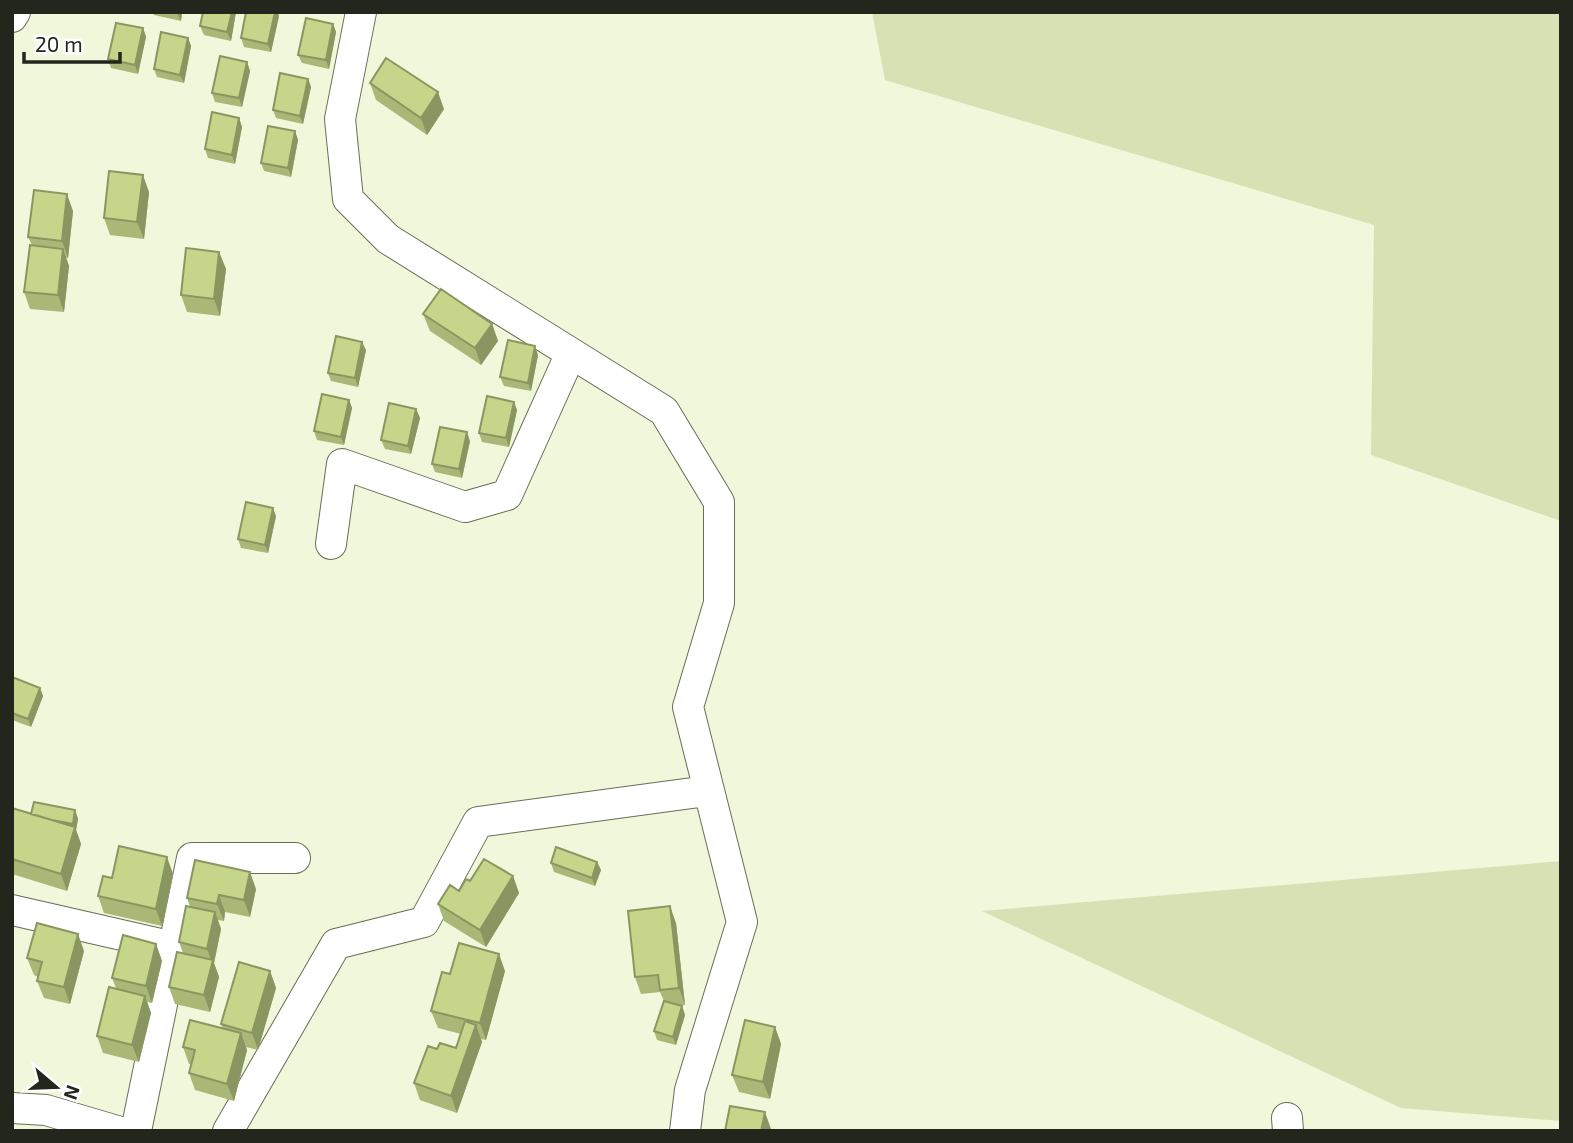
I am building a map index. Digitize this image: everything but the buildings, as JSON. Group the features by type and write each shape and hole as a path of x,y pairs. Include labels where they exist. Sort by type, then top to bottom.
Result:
{"street":[{"path":"12,17 15,12"},
{"path":"361,12 340,120 348,198 388,239 664,411 719,502 719,603 688,707 742,922 690,1090 685,1131"},
{"path":"331,544 342,464 465,507 507,495 571,353"},
{"path":"228,1131 336,944 424,922 478,822 707,791"},
{"path":"136,1131 192,858 295,858"},
{"path":"12,910 174,947"},
{"path":"12,1108 46,1110 117,1131"}],"green space":[{"path":"872,12 1561,12 1561,521 1371,455 1374,225 885,80"},
{"path":"1561,861 1561,1121 1401,1108 982,911"}]}
